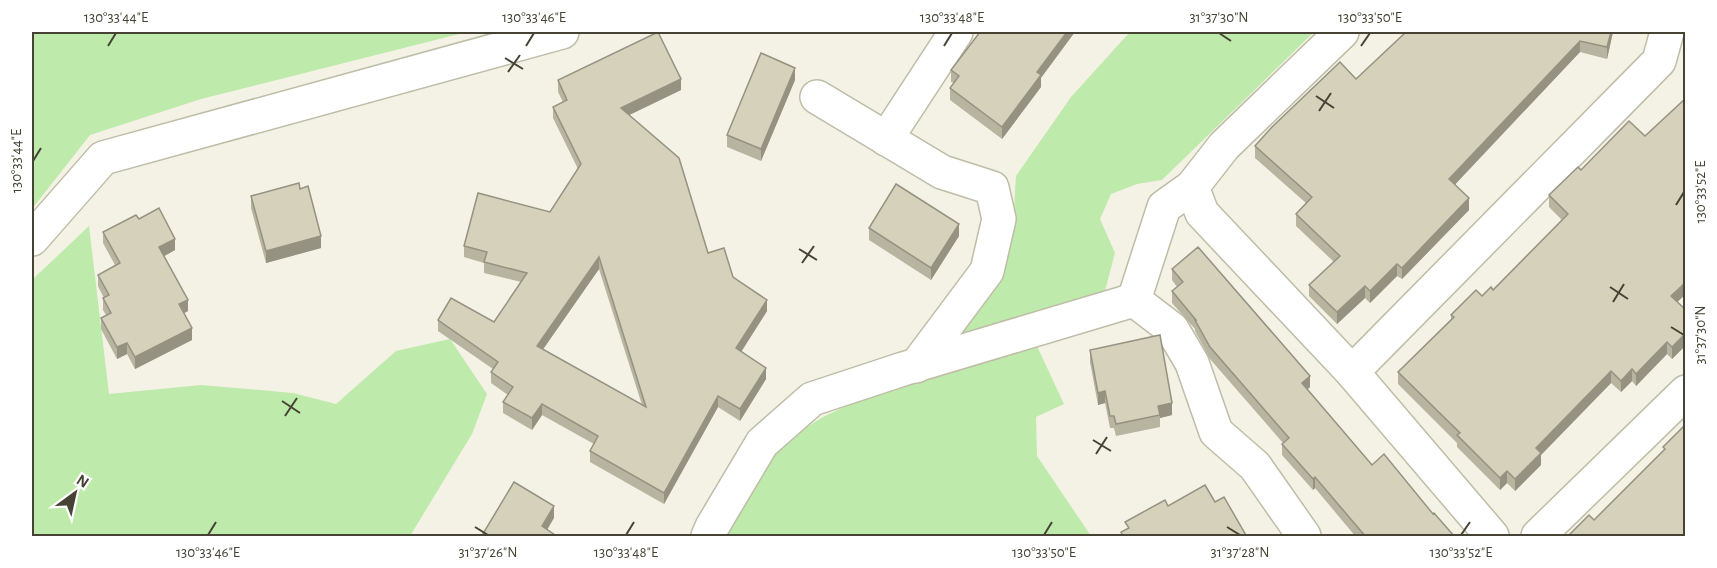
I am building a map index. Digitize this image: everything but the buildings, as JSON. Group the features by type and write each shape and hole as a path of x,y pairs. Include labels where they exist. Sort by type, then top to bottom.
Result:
{"street":[{"path":"32,239 103,158 562,32"},
{"path":"886,139 956,32"},
{"path":"1134,300 1164,207 1192,187 1224,146 1341,32"},
{"path":"1352,372 1659,61 1667,32"},
{"path":"817,97 942,172 992,188 999,219 987,271 916,366"},
{"path":"1192,187 1202,213 1352,372 1492,537"},
{"path":"708,537 762,443 812,399 903,369 1134,300"},
{"path":"1134,300 1172,329 1192,363 1216,432 1255,466 1304,537"},
{"path":"1538,537 1686,392"}],"green space":[{"path":"32,32 467,32 201,99 90,135 32,209"},
{"path":"1130,32 1314,32 1162,180 1137,184 1111,194 1100,219 1115,253 1102,302 949,349 952,332 977,313 1004,275 1013,225 1016,176 1071,97"},
{"path":"89,226 109,394 201,385 293,393 336,404 396,351 450,339 487,394 472,434 410,536 32,536 32,280"},
{"path":"1036,344 1064,404 1036,417 1037,456 1091,536 727,536 774,448 823,417 891,385"}]}
